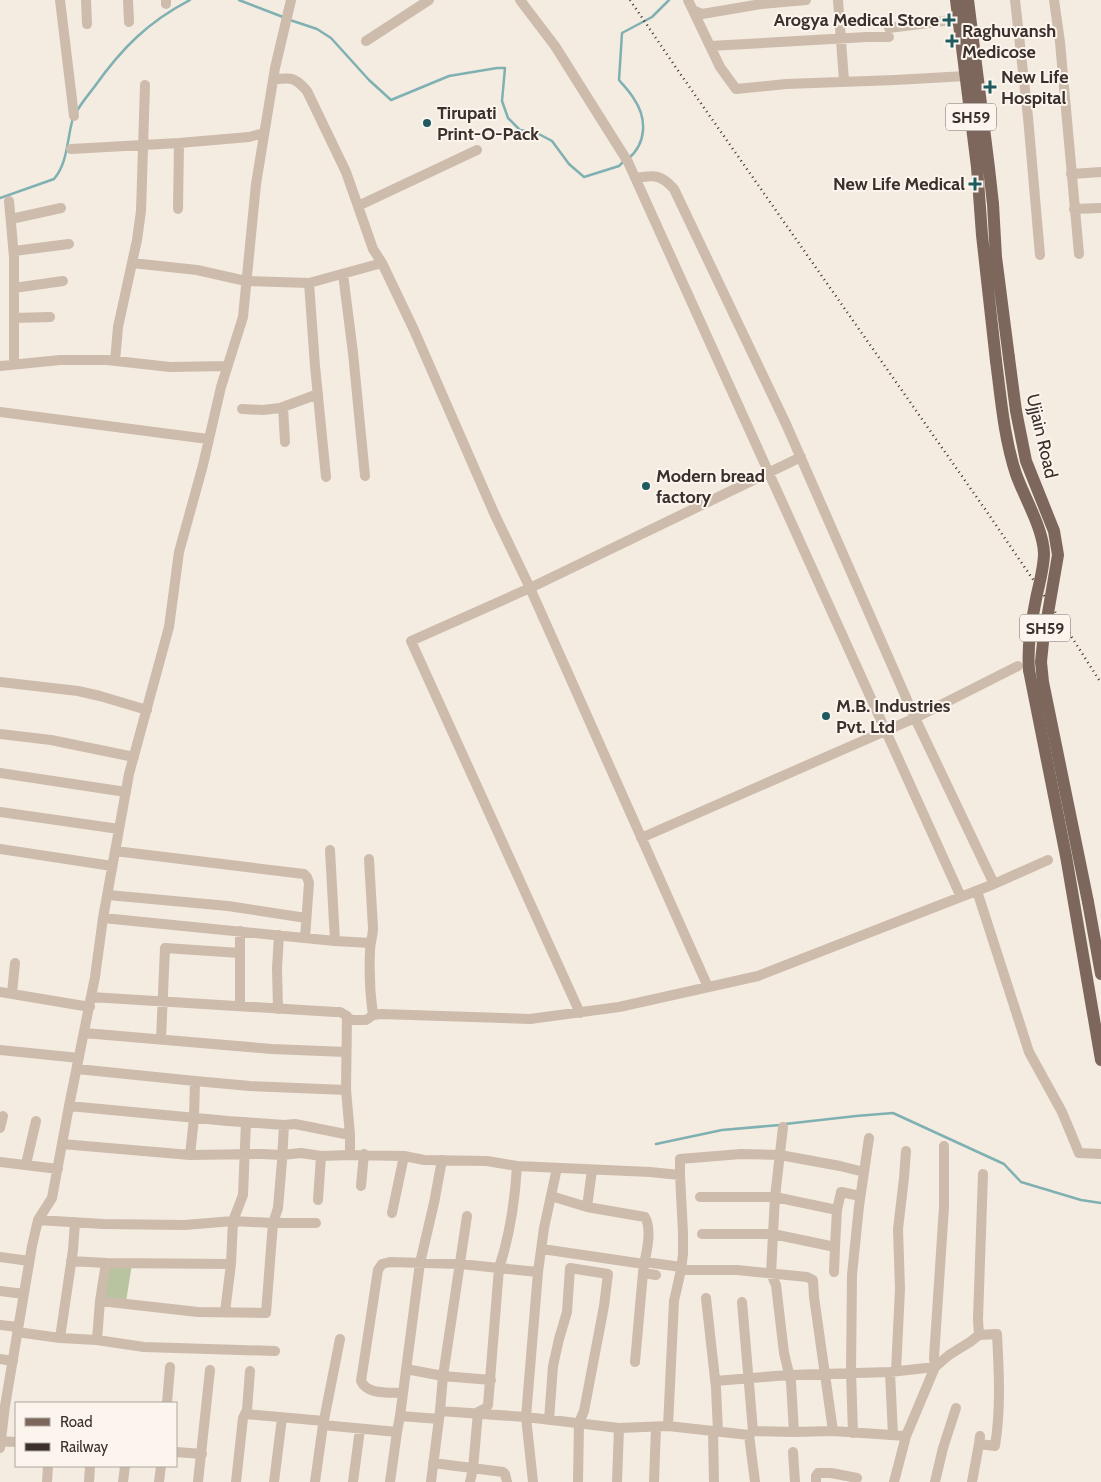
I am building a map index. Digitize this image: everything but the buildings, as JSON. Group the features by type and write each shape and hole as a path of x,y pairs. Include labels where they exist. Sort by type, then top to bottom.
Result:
{"main road":[{"name":"Ujjain Road","path":"956,0 977,167 996,258 1016,411 1026,461 1054,531 1058,555 1043,642 1041,662 1043,682 1101,974"},
{"name":"Ujjain Road","path":"968,0 986,205 982,234 996,361 1009,450 1016,474 1042,541 1044,553 1030,628 1028,670 1066,856 1101,1060"}],"street":[{"path":"60,0 74,116"},
{"path":"86,0 87,24"},
{"path":"128,0 129,22"},
{"path":"366,41 429,0"},
{"path":"520,0 555,46 628,162 961,897"},
{"path":"690,5 702,14 761,4 806,0"},
{"path":"838,0 844,82"},
{"path":"1015,0 1028,117 1040,255"},
{"path":"1054,0 1060,42 1079,254"},
{"path":"15,1442 0,1444 2,1405 13,1361 29,1261 38,1220 52,1198 90,1002 126,792 169,627 179,552 227,366 242,316 256,184 273,80 290,4"},
{"path":"690,5 720,68 736,89 786,84 966,76"},
{"path":"710,46 841,39 959,19"},
{"path":"273,80 290,77 299,82 307,91 346,172 373,249 382,263 414,330 494,513 530,588 708,987"},
{"path":"115,361 118,327 141,211 145,85"},
{"path":"71,149 249,137 264,133"},
{"path":"178,209 179,142"},
{"path":"358,206 477,150"},
{"path":"1071,174 1101,172"},
{"path":"635,178 652,176 666,180 674,189 801,457 915,718 994,884"},
{"path":"9,201 14,251 14,364"},
{"path":"11,219 61,208"},
{"path":"1074,209 1101,208"},
{"path":"14,251 69,244"},
{"path":"132,263 197,270 246,281 309,282 382,263"},
{"path":"343,274 365,476"},
{"path":"14,288 63,281"},
{"path":"309,282 326,477"},
{"path":"14,318 50,317"},
{"path":"0,366 60,360 115,361 170,367 227,366"},
{"path":"242,409 263,410 283,407 318,394"},
{"path":"283,407 285,442"},
{"path":"0,412 208,440"},
{"path":"580,1013 411,641 530,588 801,457"},
{"path":"641,838 915,718 1018,666"},
{"path":"0,682 78,691 147,710"},
{"path":"0,734 51,740 134,757"},
{"path":"0,773 126,792"},
{"path":"0,812 119,829"},
{"path":"0,849 112,866"},
{"path":"330,850 335,941"},
{"path":"115,852 304,874 307,877 308,883 305,938"},
{"path":"369,859 373,928 370,992 373,1015"},
{"path":"0,992 90,1002 162,1001 340,1012 351,1020 362,1021 373,1015 388,1014 530,1019 580,1013 619,1008 758,976 977,891 1048,860"},
{"path":"977,891 1029,1052 1062,1112 1079,1153 1101,1154"},
{"path":"108,894 228,906 306,918"},
{"path":"104,918 371,943"},
{"path":"240,931 240,1006"},
{"path":"278,1009 277,968 279,935"},
{"path":"161,1039 165,948 240,953"},
{"path":"12,994 15,963"},
{"path":"347,1016 346,1090 350,1155"},
{"path":"84,1033 272,1049 346,1052"},
{"path":"0,1050 79,1058"},
{"path":"77,1069 250,1086 346,1090"},
{"path":"190,1155 195,1081"},
{"path":"69,1106 194,1118 295,1124 350,1135"},
{"path":"0,1128 3,1116"},
{"path":"26,1164 36,1121"},
{"path":"225,1312 231,1264 233,1221 242,1195 246,1122"},
{"path":"100,1301 198,1312 266,1313 273,1223 278,1208 284,1124"},
{"path":"783,1127 775,1197 771,1274 776,1285 788,1375 791,1382 794,1432"},
{"path":"854,1433 851,1372 852,1275 860,1196 869,1138"},
{"path":"62,1144 190,1155 282,1155 301,1153 321,1156 364,1154 404,1156 424,1160 487,1161 516,1166 680,1175"},
{"path":"935,1367 934,1358 944,1207 944,1146"},
{"path":"893,1435 893,1371 900,1289 898,1229 906,1151"},
{"path":"361,1186 364,1154"},
{"path":"668,1426 674,1301 683,1254 679,1155 741,1154 780,1156 864,1172"},
{"path":"318,1200 321,1156"},
{"path":"392,1212 404,1156"},
{"path":"390,1482 420,1263 442,1160"},
{"path":"0,1162 58,1169"},
{"path":"478,1412 488,1405 499,1268 505,1250 515,1196 516,1166"},
{"path":"533,1482 526,1417 538,1272 544,1228 557,1168"},
{"path":"587,1207 592,1170"},
{"path":"979,1335 983,1174"},
{"path":"834,1272 841,1192 860,1196"},
{"path":"551,1196 587,1207 645,1217 648,1223 648,1236 635,1362"},
{"path":"700,1197 775,1197 838,1210"},
{"path":"430,1482 443,1376 467,1216"},
{"path":"38,1220 103,1224 185,1225 233,1221 316,1223"},
{"path":"60,1338 75,1222"},
{"path":"702,1234 773,1234 835,1246"},
{"path":"542,1249 644,1267 737,1270 808,1277 813,1280 833,1431"},
{"path":"0,1257 29,1261"},
{"path":"71,1261 231,1264"},
{"path":"403,1393 370,1390 363,1386 360,1377 378,1270 384,1262 460,1264 538,1272"},
{"path":"97,1340 100,1301 106,1263"},
{"path":"644,1267 656,1275"},
{"path":"549,1420 553,1366 567,1312 570,1268 608,1274 604,1306 584,1410 579,1423 578,1482"},
{"path":"0,1290 24,1294"},
{"path":"706,1298 715,1381 714,1482"},
{"path":"742,1302 749,1378 754,1482"},
{"path":"0,1325 60,1338 97,1340 144,1347 275,1351"},
{"path":"894,1482 906,1436 935,1367 979,1335 997,1334 1000,1386 995,1446 980,1440 972,1482"},
{"path":"315,1482 323,1423 340,1339"},
{"path":"0,1359 13,1361"},
{"path":"167,1402 170,1367"},
{"path":"715,1381 935,1367"},
{"path":"406,1369 443,1376 491,1380"},
{"path":"198,1482 210,1370"},
{"path":"236,1482 243,1418 247,1410 250,1371"},
{"path":"935,1482 956,1408"},
{"path":"400,1416 478,1412 619,1428 668,1426 751,1433 833,1431 906,1436"},
{"path":"470,1482 473,1469 478,1412"},
{"path":"245,1414 397,1432"},
{"path":"274,1482 282,1418"},
{"path":"654,1482 656,1427"},
{"path":"353,1482 360,1428"},
{"path":"616,1482 619,1428"},
{"path":"178,1452 202,1454"},
{"path":"793,1452 794,1482"},
{"path":"433,1463 503,1472 506,1474 506,1482"},
{"path":"47,1482 48,1467"},
{"path":"89,1482 90,1467"},
{"path":"123,1482 125,1467"},
{"path":"159,1482 161,1467"},
{"path":"816,1482 818,1473 831,1473 857,1478"}],"green space":[{"path":"132,1264 126,1302 105,1297 106,1266"}],"waterway":[{"path":"77,111 115,60 137,37 161,17 190,0"},
{"path":"239,0 283,17"},
{"path":"628,159 639,146 642,138 643,122 638,106 619,80 622,33 652,17 669,0"},
{"path":"290,20 317,29 331,38 369,80 391,100 449,76 505,68 502,101 508,118 520,130 535,132 552,141 569,164 584,177 619,166 623,162"},
{"path":"0,198 54,179 59,173 65,158 73,118"},
{"path":"785,1124 893,1113 1004,1164 1021,1182 1081,1200 1101,1203"},
{"path":"656,1144 722,1130 780,1125"}],"railway":[{"path":"630,0 987,512 1101,683"}],"place":[{"name":"Arogya Medical Store","path":"949,20"},
{"name":"Raghuvansh Medicose","path":"952,41"},
{"name":"New Life Hospital","path":"990,87"},
{"name":"Tirupati Print-O-Pack","path":"427,123"},
{"name":"New Life Medical","path":"975,184"},
{"name":"Modern bread factory","path":"646,486"},
{"name":"M.B. Industries Pvt. Ltd","path":"826,716"}]}
